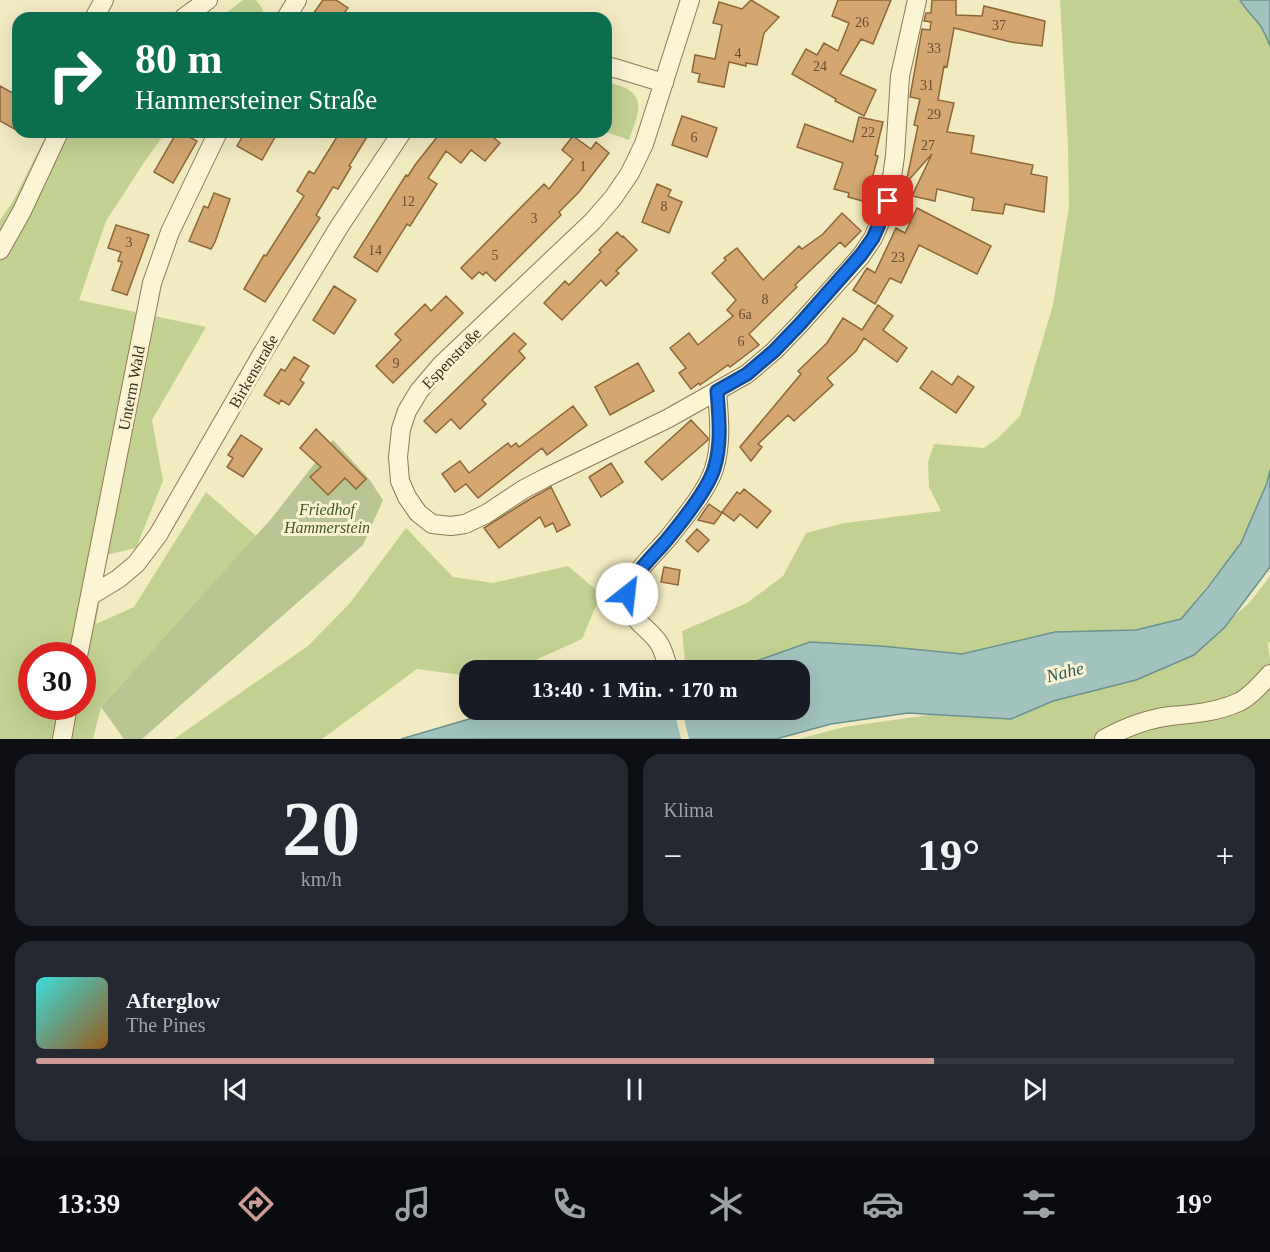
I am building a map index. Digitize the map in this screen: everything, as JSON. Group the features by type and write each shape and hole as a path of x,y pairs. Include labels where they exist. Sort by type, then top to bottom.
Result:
{"street":[{"path":"191,12 208,0"},
{"name":"Espenstraße","path":"690,0 644,144 630,173 613,198 593,221 441,365 419,391 407,411 401,429 398,457 400,481 418,513 432,524 451,526 465,524 486,514 544,478 616,445 717,391 747,374 774,351 861,255 873,238 881,220 888,201 895,156 900,76 917,0"},
{"path":"612,68 663,83"},
{"path":"0,250 22,211 56,138"},
{"name":"Unterm Wald","path":"81,642 152,283 170,232 215,138"},
{"name":"Birkenstraße","path":"90,596 118,579 136,564 158,535 262,354 339,227 398,138"},
{"path":"665,660 660,645 631,612 627,594 631,583 692,507 714,469 720,430 717,391"},
{"path":"1104,739 1147,721 1224,708 1241,701 1270,674"},
{"path":"62,739 65,720"}],"green space":[{"path":"243,0 256,0 263,12 228,12"},
{"path":"1060,0 1240,0 1261,26 1270,46 1270,470 1267,483 1241,543 1181,619 1136,630 1055,632 962,654 881,646 759,660 685,660 682,631 747,603 783,576 806,533 845,523 941,511 929,487 928,462 934,444 984,448 998,438 1020,416 1053,305 1069,207"},
{"path":"612,84 629,90 637,101 638,114 629,140 612,134"},
{"path":"45,138 162,138 106,221 79,300 206,327 152,420 163,481 136,548 106,555 96,624 134,607 206,492 256,536 101,707 93,739 0,739 0,220 12,203"},
{"name":"Friedhof Hammerstein","path":"333,440 369,479 383,500 363,545 142,739 124,739 101,707 271,519"},
{"path":"406,528 453,577 493,583 568,566 601,594 582,639 535,660 459,660 459,675 417,669 322,739 174,739 308,646 350,603"},
{"path":"1270,576 1270,641 1268,644 1270,739 799,739 844,727 1063,696 1188,658 1250,602"}],"water":[{"path":"1240,0 1270,0 1270,46 1261,26"},
{"name":"Nahe","path":"1270,470 1270,567 1225,627 1194,655 1136,680 1053,701 1011,719 908,713 831,724 776,739 401,739 466,720 810,720 810,660 759,660 810,642 962,654 1055,632 1136,630 1181,619 1241,543 1267,483"}],"pier":[{"path":"676,720 684,720 689,739 681,739"}],"building":[{"path":"323,0 336,0 348,8 345,12 314,12"},
{"path":"751,0 779,17 764,33 757,65 746,63 746,66 729,62 724,87 698,82 700,74 692,72 695,55 715,59 722,25 713,23 719,2 742,9"},
{"path":"838,0 891,0 873,44 861,39 840,74 876,90 864,116 792,74 806,49 817,55 824,43 838,51 849,23 832,16"},
{"path":"932,0 956,0 956,15 982,16 984,6 1045,21 1042,46 1011,42 954,28 938,100 954,103 947,132 974,136 971,153 1033,165 1031,174 1047,177 1044,212 1005,204 1003,214 972,210 974,198 937,189 935,201 912,196 932,154 906,183 918,126 914,125 920,99 910,97 922,29 930,30 931,22 924,21 926,13 931,13"},
{"path":"0,86 12,93 12,128 0,121"},
{"path":"682,116 717,128 707,157 672,145"},
{"path":"859,117 883,122 872,179 880,181 873,200 866,202 848,197 849,193 834,189 843,163 797,147 805,124 853,142"},
{"path":"174,138 191,138 197,141 173,183 154,172"},
{"path":"242,138 275,138 262,160 237,146"},
{"path":"336,138 366,138 338,189 333,187 316,215 320,218 265,302 244,289 304,196 297,191 309,171 314,174"},
{"path":"436,138 494,138 500,143 485,161 471,150 461,163 446,151 428,178 437,184 410,226 407,224 377,272 354,257 406,175 408,176"},
{"path":"571,138 576,138 591,149 596,142 609,153 579,192 559,212 561,215 495,281 486,272 483,275 479,272 472,279 461,268 544,184 549,189 573,159 562,150"},
{"path":"657,184 671,190 668,196 682,202 669,233 642,222"},
{"path":"214,193 230,199 211,249 189,241 204,206 208,208"},
{"path":"917,208 991,246 977,274 919,245 901,283 890,278 875,304 853,290 867,268 875,273 896,228 905,233"},
{"path":"842,213 861,231 845,247 840,242 749,334 759,345 730,367 728,365 691,389 679,373 686,368 670,348 689,333 698,345 733,316 727,310 736,300 712,273 726,260 724,258 737,248 763,280 799,246 802,249 823,234"},
{"path":"116,225 149,235 127,295 112,290 122,262 118,261 121,252 108,248"},
{"path":"617,232 637,250 616,271 619,273 606,286 601,280 562,320 544,303 565,281 569,285"},
{"path":"334,286 356,300 334,334 313,320"},
{"path":"446,296 463,313 393,383 376,366 401,340 395,334 425,304 431,311"},
{"path":"878,305 893,316 883,330 907,348 897,362 864,338 856,351 827,378 833,385 794,421 788,415 758,444 762,447 751,461 740,447 801,374 798,371 827,343 843,318 862,330"},
{"path":"514,333 526,344 519,351 525,358 482,400 486,404 460,429 451,419 436,433 424,421"},
{"path":"294,357 309,366 300,380 304,383 289,405 281,400 279,404 264,395 281,369 285,371"},
{"path":"638,363 654,391 610,415 595,387"},
{"path":"932,371 952,385 958,376 974,387 956,413 920,388"},
{"path":"573,406 587,425 547,455 542,448 478,498 466,484 455,492 442,474 460,461 469,473 508,443 511,447 516,443 519,447"},
{"path":"691,420 708,440 662,480 645,462"},
{"path":"316,429 366,479 356,489 345,478 328,495 310,477 321,467 300,448"},
{"path":"241,435 262,449 243,477 227,467 233,458 228,455"},
{"path":"611,463 623,482 601,497 589,477"},
{"path":"551,487 570,525 557,532 553,523 545,527 540,517 499,548 484,528"},
{"path":"744,489 771,511 757,528 740,514 734,521 722,512 737,492 740,494"},
{"path":"709,504 722,513 714,524 698,520"},
{"path":"697,529 709,540 698,552 686,541"},
{"path":"664,567 680,570 678,585 661,582"}],"route":[{"path":"627,594 631,583 692,507 714,469 720,430 717,391 747,374 800,324 861,255 873,238 888,201"}]}
